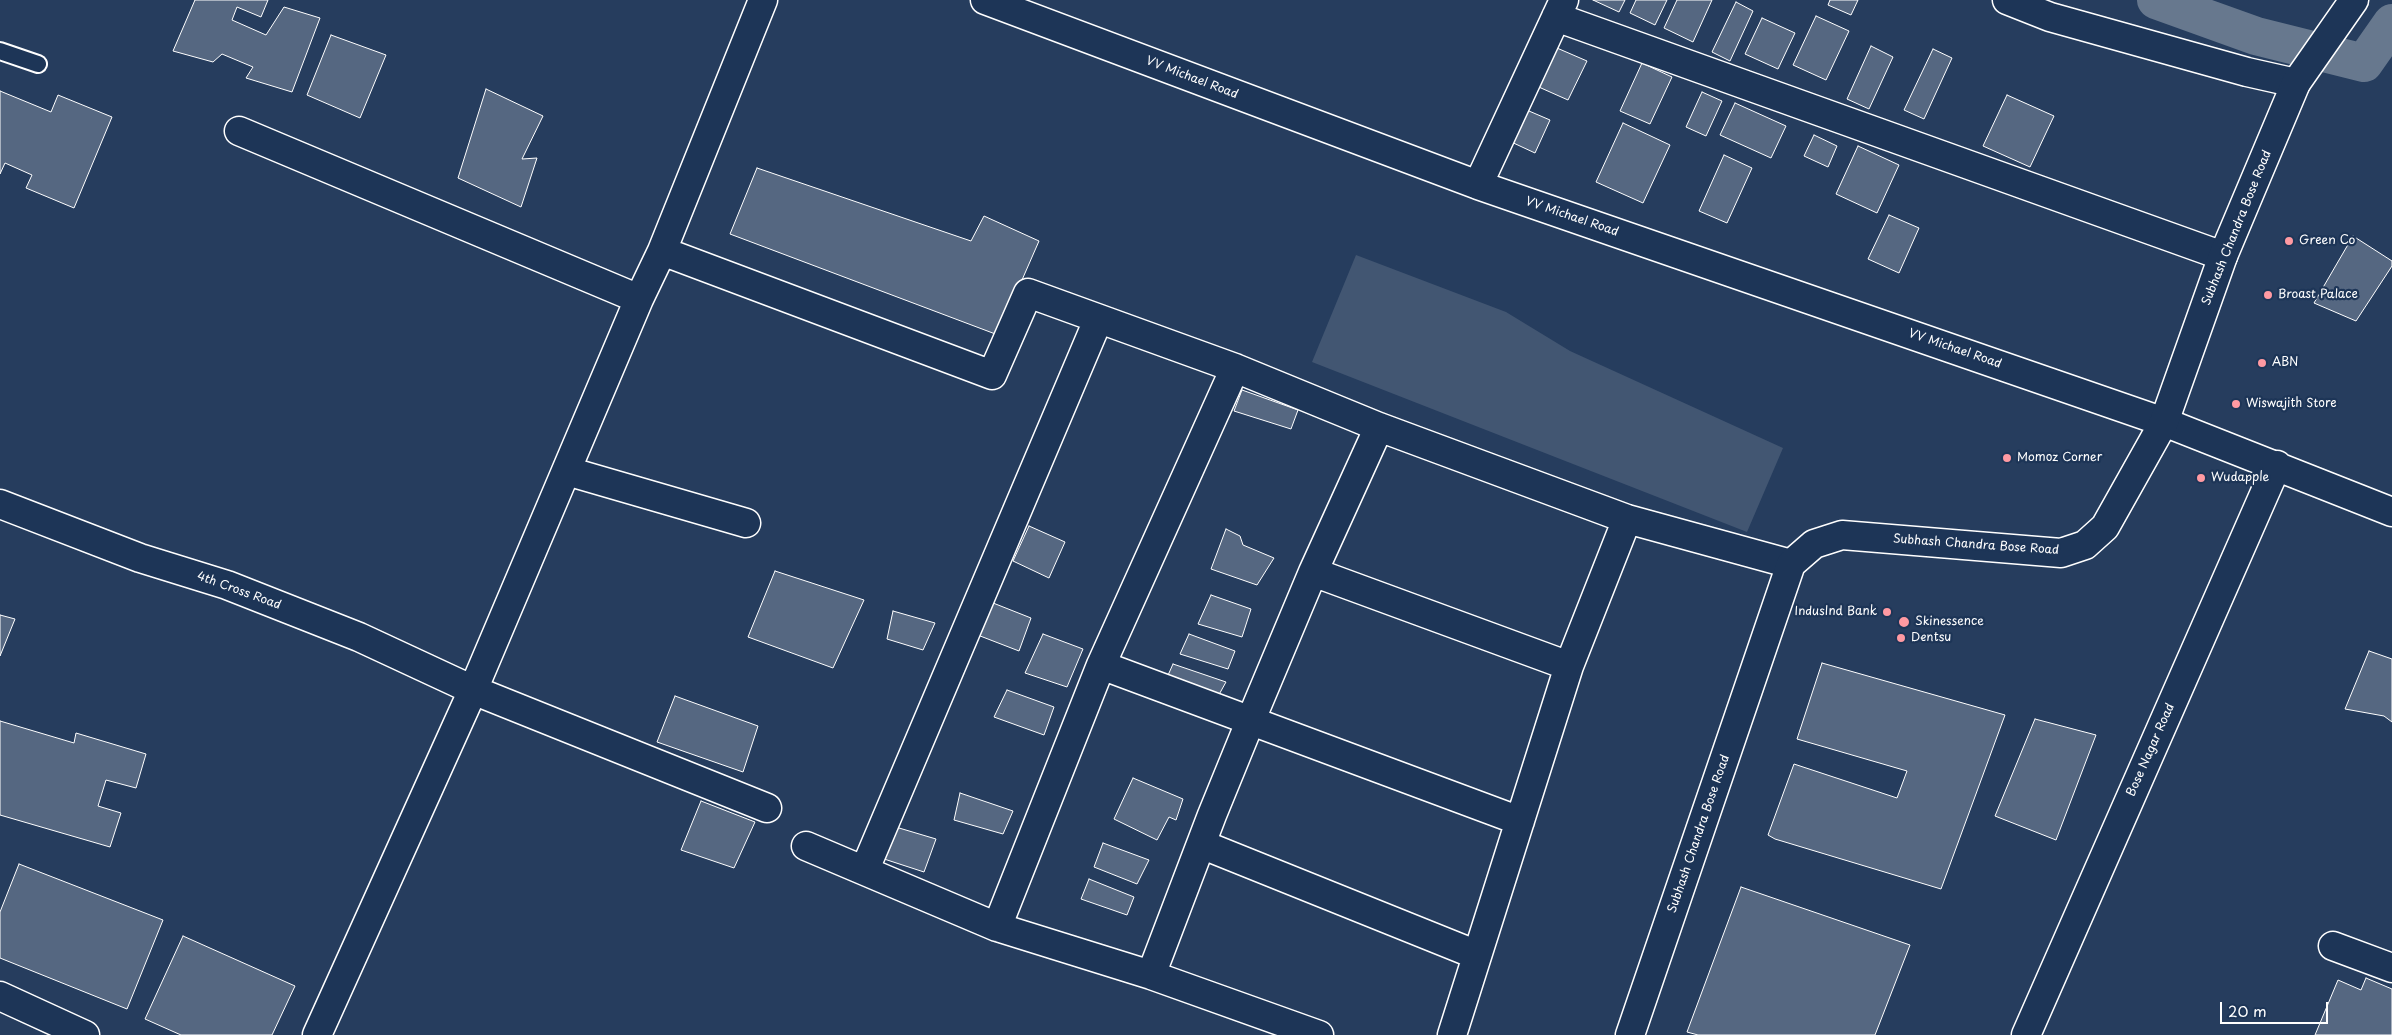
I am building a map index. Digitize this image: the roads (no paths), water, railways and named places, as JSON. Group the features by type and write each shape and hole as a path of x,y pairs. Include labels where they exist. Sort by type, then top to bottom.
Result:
{"street":[{"path":"317,1035 473,690 639,299 662,251 763,0"},
{"name":"VV Michael Road","path":"985,0 1478,185 2164,422 2392,512"},
{"path":"2006,0 2050,17 2247,72 2296,83"},
{"name":"Subhash Chandra Bose Road","path":"1630,1035 1791,564 1814,544 1842,535 2061,553 2085,544 2106,527 2164,422 2223,256 2296,83 2354,0"},
{"path":"1478,185 1560,8 2223,256"},
{"path":"239,131 639,299"},
{"path":"662,251 992,375 1028,293 1098,320 1235,368 1379,427 1627,519 1791,564"},
{"path":"865,869 1098,320"},
{"path":"997,926 1101,665 1235,368"},
{"path":"1151,975 1200,844 1250,722 1313,572 1379,427"},
{"name":"Bose Nagar Road","path":"2026,1035 2277,465"},
{"path":"567,471 746,523"},
{"name":"4th Cross Road","path":"0,504 140,558 227,585 333,627 473,690 767,808"},
{"path":"1452,1035 1569,666 1627,519"},
{"path":"1313,572 1569,666"},
{"path":"1101,665 1520,821"},
{"path":"1200,844 1477,955"},
{"path":"806,846 865,869 997,926 1151,975 1319,1035"},
{"path":"2332,946 2392,968"},
{"path":"0,996 85,1035"}],"lane":[{"path":"0,51 38,64"}],"waterway":[{"path":"2156,0 2256,36 2364,63 2392,23"}],"place":[{"name":"Green Co","path":"2289,241"},
{"name":"Broast Palace","path":"2268,295"},
{"name":"ABN","path":"2262,363"},
{"name":"Wiswajith Store","path":"2236,404"},
{"name":"Momoz Corner","path":"2007,458"},
{"name":"Wudapple","path":"2201,478"},
{"name":"IndusInd Bank","path":"1887,612"},
{"name":"Skinessence","path":"1904,622"},
{"name":"Dentsu","path":"1901,638"}]}
